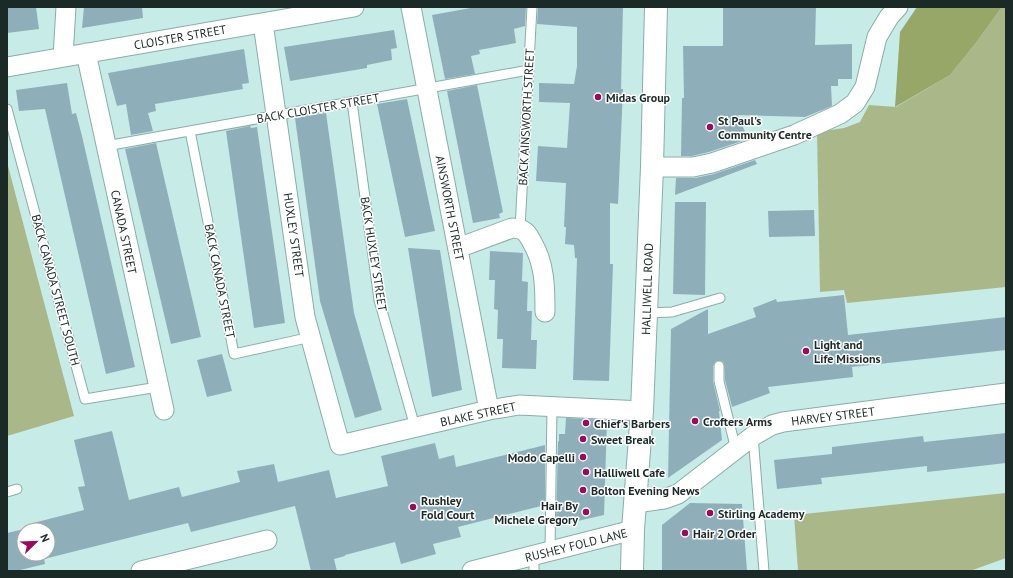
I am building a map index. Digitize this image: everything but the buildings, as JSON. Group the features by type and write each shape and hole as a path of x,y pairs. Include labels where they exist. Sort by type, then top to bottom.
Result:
{"main road":[{"name":"HALLIWELL ROAD","path":"632,571 633,530 642,411 652,167 656,7"}],"street":[{"path":"62,57 66,7"},
{"name":"CLOISTER STREET","path":"7,67 263,23 285,13 354,7"},
{"name":"AINSWORTH STREET","path":"411,7 489,410"},
{"path":"652,167 693,167 712,163 794,135 840,114 855,103 865,87 877,38 889,17 898,7"},
{"name":"HUXLEY STREET","path":"263,23 306,316 310,337 340,445"},
{"name":"CANADA STREET","path":"86,53 164,410"},
{"path":"458,248 512,228 520,228 527,233 537,250 542,267 545,284 545,312"},
{"name":"HARVEY STREET","path":"635,503 664,499 678,494 754,436 772,425 784,422 1006,393"},
{"name":"BLAKE STREET","path":"340,445 489,410 519,405 642,411"},
{"name":"RUSHEY FOLD LANE","path":"472,571 539,559 633,530"},
{"path":"141,571 268,540"}],"lane":[{"name":"BACK AINSWORTH STREET","path":"520,228 532,7"},
{"name":"BACK CLOISTER STREET","path":"106,146 529,70"},
{"name":"BACK HUXLEY STREET","path":"352,102 379,300 415,427"},
{"name":"BACK CANADA STREET SOUTH","path":"7,109 85,399 158,387"},
{"name":"BACK CANADA STREET","path":"190,131 234,354 310,337"},
{"path":"646,313 672,312 720,298"},
{"path":"719,366 719,381 736,450"},
{"path":"539,559 552,406"},
{"path":"754,436 764,571"},
{"path":"7,492 17,489"}],"green space":[{"path":"917,7 1002,7 950,75 895,107 900,32"},
{"path":"1002,7 1006,7 1006,287 847,303 844,290 820,292 817,132 844,128 860,122 869,105 896,107 950,75"},
{"path":"7,162 74,416 7,436"},
{"path":"1006,493 1006,558 970,571 798,571 794,515"}],"place":[{"name":"Midas Group","path":"598,97"},
{"name":"St Paul's Community Centre","path":"710,127"},
{"name":"Light and Life Missions","path":"806,351"},
{"name":"Crofters Arms","path":"695,421"},
{"name":"Chief's Barbers","path":"586,423"},
{"name":"Sweet Break","path":"583,439"},
{"name":"Modo Capelli","path":"583,457"},
{"name":"Halliwell Cafe","path":"586,472"},
{"name":"Bolton Evening News","path":"583,490"},
{"name":"Rushley Fold Court","path":"413,507"},
{"name":"Hair By Michele Gregory","path":"586,512"},
{"name":"Stirling Academy","path":"710,513"},
{"name":"Hair 2 Order","path":"685,533"}]}
